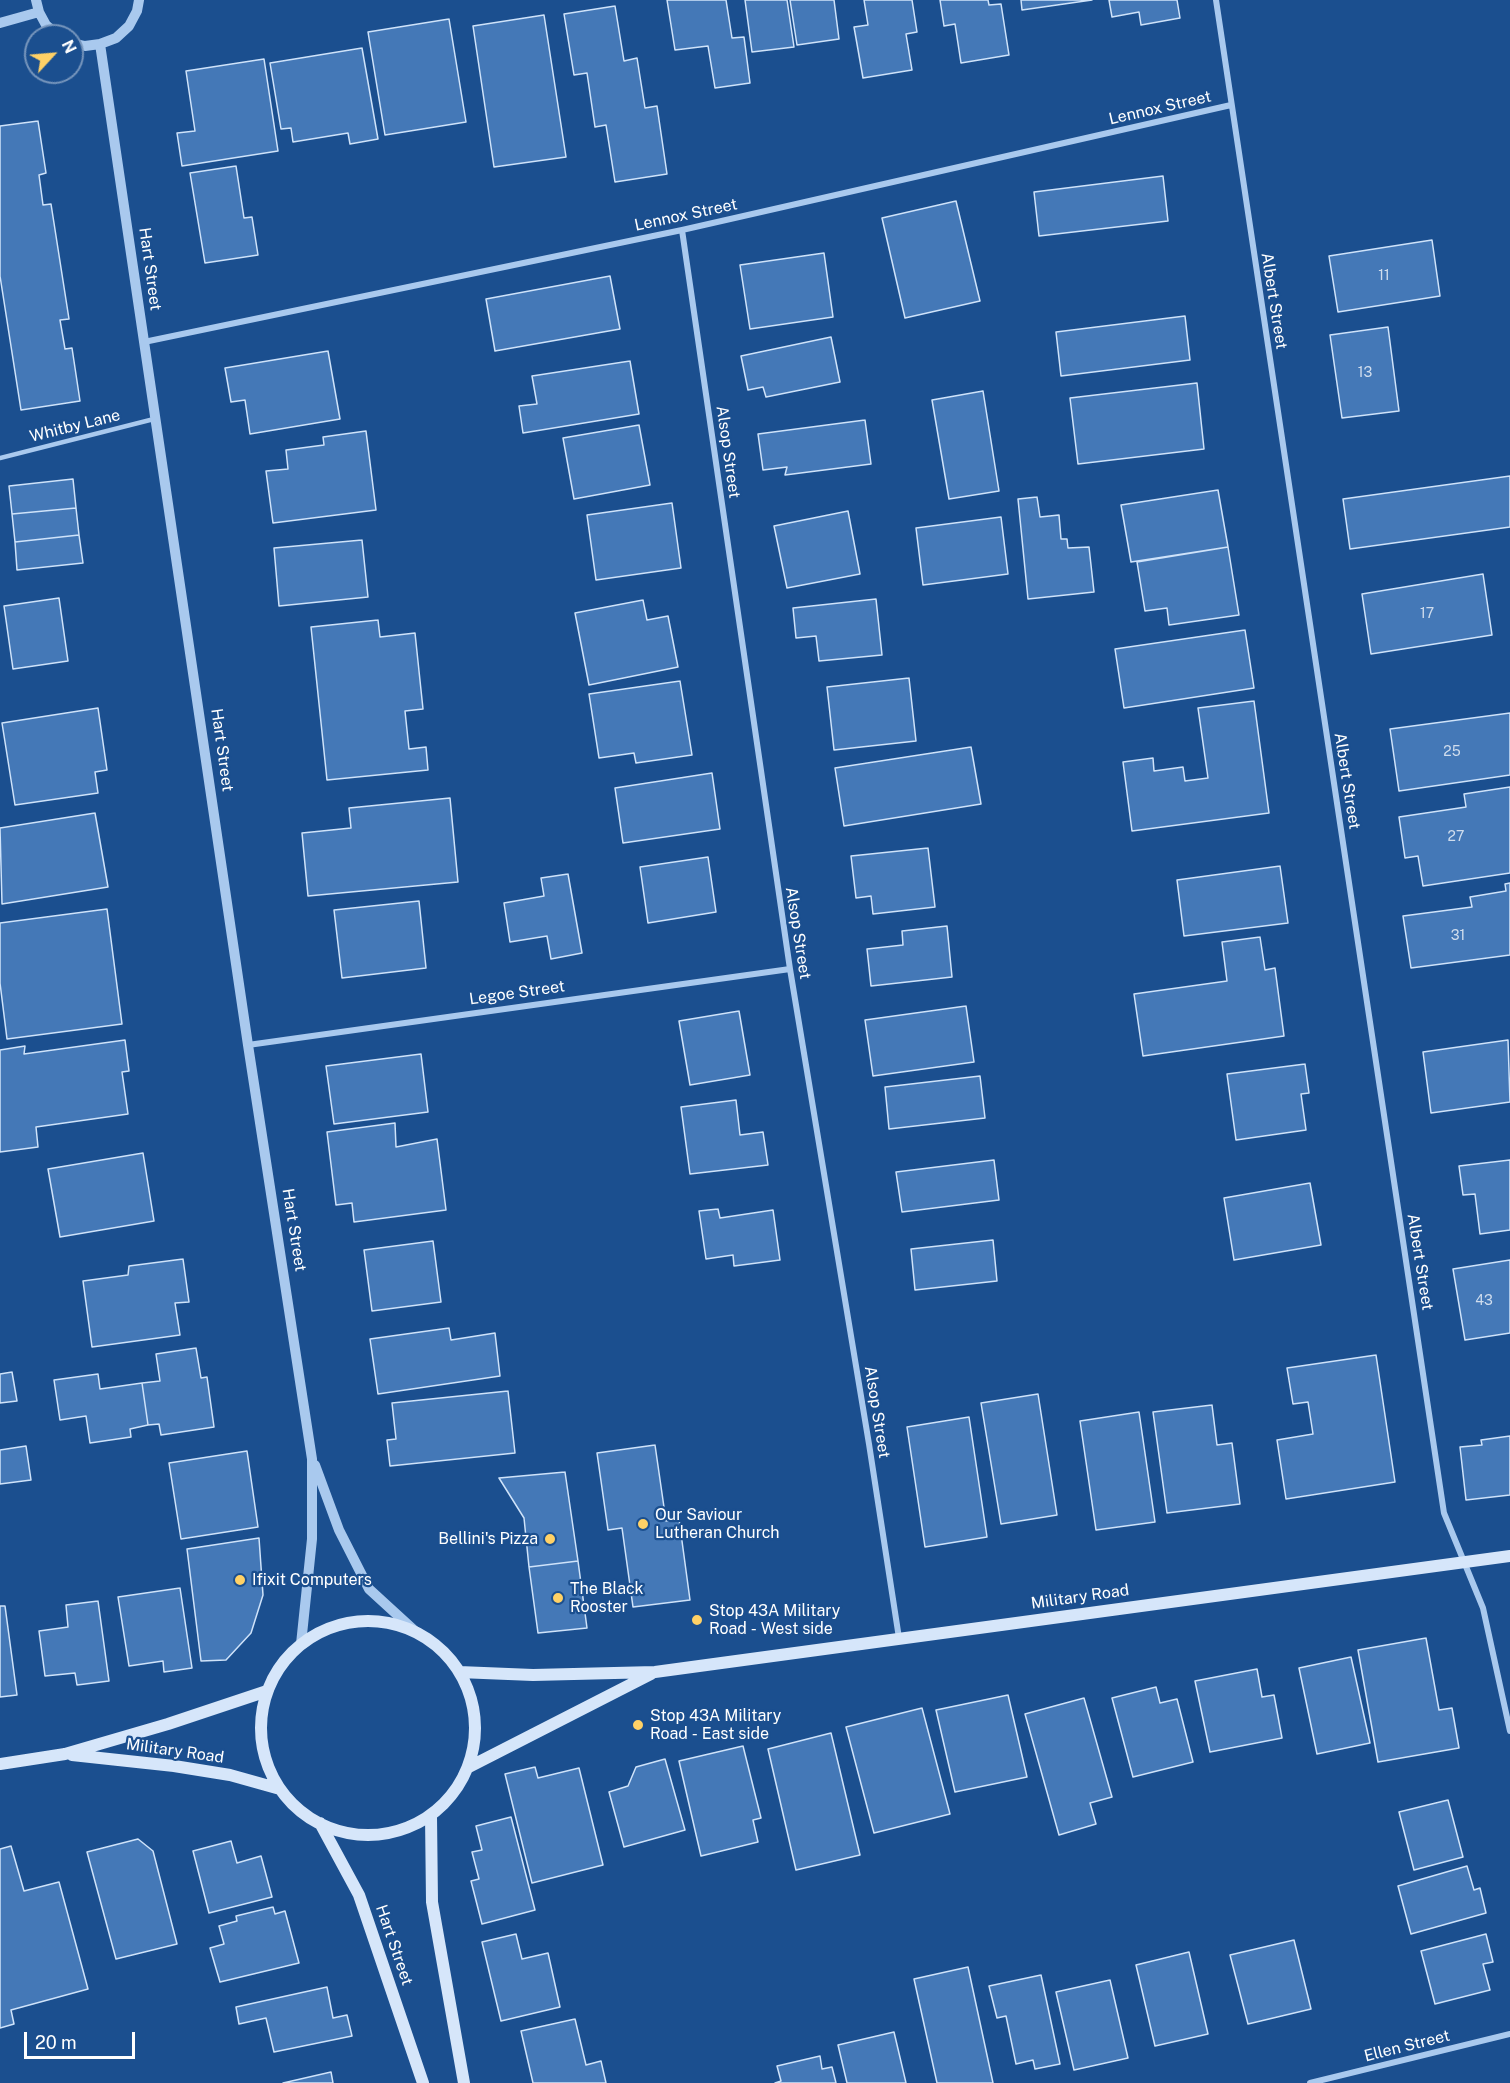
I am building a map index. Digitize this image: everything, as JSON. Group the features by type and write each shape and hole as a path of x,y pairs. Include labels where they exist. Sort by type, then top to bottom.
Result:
{"main road":[{"name":"Military Road","path":"459,1672 533,1675 655,1672 1510,1556"},
{"path":"366,1620 388,1622 416,1632 434,1643 450,1658 459,1672 472,1704 475,1736 468,1767 452,1796 431,1816 408,1828 372,1836 320,1823 299,1810 279,1789 264,1755 261,1714 267,1691 277,1670 301,1644 342,1624 366,1620"},
{"name":"Military Road","path":"468,1767 655,1672"},
{"name":"Military Road","path":"0,1764 65,1754 168,1724 267,1691"},
{"name":"Military Road","path":"65,1754 174,1766 230,1776 279,1789"},
{"path":"431,1816 432,1902 464,2083"},
{"name":"Hart Street","path":"320,1823 359,1894 423,2083"}],"street":[{"path":"36,0 45,24"},
{"path":"84,46 100,44 116,38 129,26 137,11 139,0"},
{"name":"Albert Street","path":"1216,0 1444,1513 1482,1608 1510,1731"},
{"path":"0,23 39,12"},
{"name":"Hart Street","path":"100,44 248,1045 312,1459 312,1539 301,1644"},
{"name":"Lennox Street","path":"144,342 682,230 1232,105"},
{"name":"Alsop Street","path":"682,230 790,969 899,1638"},
{"name":"Legoe Street","path":"248,1045 790,969"},
{"name":"Hart Street","path":"312,1459 339,1530 369,1589 416,1632"},
{"name":"Ellen Street","path":"1310,2083 1510,2034"}],"lane":[{"name":"Whitby Lane","path":"0,458 156,418"}],"building":[{"path":"667,0 726,0 732,38 744,37 750,83 715,88 708,46 675,50"},
{"path":"745,0 787,0 794,47 752,52"},
{"path":"790,0 834,0 839,39 797,45"},
{"path":"864,0 912,0 917,32 906,34 912,70 863,78 854,27 868,25"},
{"path":"940,0 988,0 989,5 1001,4 1009,55 961,63 955,24 944,26"},
{"path":"1021,0 1092,0 1022,10"},
{"path":"1109,0 1177,0 1180,18 1141,25 1139,12 1112,17"},
{"path":"615,6 624,61 637,58 645,108 657,106 667,174 615,182 606,125 595,127 587,73 574,75 564,14"},
{"path":"544,15 566,157 494,167 473,26"},
{"path":"449,19 466,122 385,135 368,32"},
{"path":"362,48 378,139 350,144 348,133 293,142 291,128 281,129 270,63"},
{"path":"264,59 278,151 182,166 177,133 195,131 186,71"},
{"path":"38,121 46,173 39,175 43,205 51,204 69,319 60,320 65,349 72,348 80,401 21,410 0,276 0,126"},
{"path":"236,166 244,218 252,217 258,255 205,263 190,173"},
{"path":"1163,176 1168,221 1039,236 1034,192"},
{"path":"956,201 980,301 905,318 882,218"},
{"path":"1432,240 1440,296 1338,312 1329,256"},
{"path":"824,253 833,317 750,329 740,265"},
{"path":"610,276 620,329 495,351 486,299"},
{"path":"1185,316 1190,360 1061,376 1056,332"},
{"path":"1388,327 1399,411 1342,418 1330,335"},
{"path":"831,337 840,382 766,397 763,387 748,390 741,356"},
{"path":"328,351 340,419 250,434 245,400 231,402 225,368"},
{"path":"630,361 639,414 523,433 519,406 537,404 532,376"},
{"path":"1197,383 1204,449 1078,464 1070,398"},
{"path":"983,391 999,491 949,499 932,400"},
{"path":"865,420 871,464 785,475 787,467 763,470 758,434"},
{"path":"639,425 650,485 574,499 563,438"},
{"path":"366,431 376,510 273,523 266,471 288,469 286,450 324,445 323,437"},
{"path":"1510,476 1510,527 1350,549 1343,499"},
{"path":"73,479 76,508 12,514 9,486"},
{"path":"1218,490 1228,547 1131,562 1121,505"},
{"path":"1037,497 1040,517 1059,515 1061,539 1067,539 1068,548 1089,547 1094,592 1028,599 1018,499"},
{"path":"672,503 681,568 596,580 587,515"},
{"path":"76,508 79,535 15,542 12,514"},
{"path":"848,511 860,574 787,588 774,526"},
{"path":"1001,517 1008,574 923,585 916,528"},
{"path":"79,535 83,563 17,570 15,542"},
{"path":"362,540 368,597 279,606 274,548"},
{"path":"1228,547 1239,615 1169,625 1167,608 1145,611 1137,562"},
{"path":"1483,574 1492,635 1371,654 1362,594"},
{"path":"59,598 68,661 13,669 4,606"},
{"path":"876,599 882,655 819,661 816,636 796,638 793,608"},
{"path":"643,600 647,620 668,616 678,667 589,685 575,613"},
{"path":"378,620 380,637 415,633 423,709 405,711 409,749 426,747 428,770 327,780 311,627"},
{"path":"1245,630 1254,688 1124,708 1115,649"},
{"path":"909,678 916,741 834,750 827,687"},
{"path":"680,681 692,755 636,763 634,753 599,758 589,694"},
{"path":"1254,701 1269,813 1132,831 1123,762 1153,758 1154,771 1183,767 1185,781 1208,778 1198,708"},
{"path":"98,708 107,770 95,772 98,793 15,805 2,723"},
{"path":"1510,713 1510,775 1399,791 1390,729"},
{"path":"971,747 981,804 844,826 835,768"},
{"path":"712,773 720,829 623,843 615,788"},
{"path":"1510,787 1510,873 1423,886 1418,856 1405,858 1399,817 1466,807 1464,794"},
{"path":"450,798 458,882 308,896 302,833 351,828 349,808"},
{"path":"95,813 108,887 2,904 0,828"},
{"path":"928,848 935,907 873,914 871,896 856,898 851,856"},
{"path":"708,857 716,912 648,923 640,867"},
{"path":"1280,866 1288,923 1184,936 1177,880"},
{"path":"568,874 582,953 551,959 547,936 510,942 504,903 544,896 541,878"},
{"path":"1510,883 1510,955 1411,968 1403,916 1472,907 1470,897 1506,891 1505,884"},
{"path":"419,901 426,968 342,978 334,910"},
{"path":"107,909 122,1024 7,1039 0,983 0,923"},
{"path":"947,926 952,977 871,986 867,949 903,945 902,931"},
{"path":"1260,937 1265,970 1275,968 1284,1036 1143,1056 1134,994 1227,981 1222,942"},
{"path":"966,1006 974,1062 873,1076 865,1020"},
{"path":"739,1011 750,1075 690,1085 679,1021"},
{"path":"125,1040 129,1071 122,1072 128,1114 36,1127 38,1147 0,1152 0,1050 25,1046 24,1054"},
{"path":"1508,1040 1510,1102 1431,1113 1423,1052"},
{"path":"421,1054 428,1112 334,1124 326,1066"},
{"path":"1305,1064 1309,1093 1301,1094 1306,1130 1236,1140 1227,1074"},
{"path":"980,1076 985,1118 889,1129 885,1087"},
{"path":"736,1100 740,1135 763,1132 768,1165 690,1174 681,1107"},
{"path":"395,1123 396,1147 437,1139 446,1210 354,1222 352,1203 336,1205 327,1132"},
{"path":"143,1153 154,1221 60,1237 48,1169"},
{"path":"994,1160 999,1200 902,1212 896,1172"},
{"path":"1510,1160 1510,1230 1480,1234 1475,1194 1463,1195 1459,1166"},
{"path":"1310,1183 1321,1245 1234,1260 1224,1198"},
{"path":"718,1209 720,1218 773,1210 780,1260 734,1266 733,1255 706,1259 699,1211"},
{"path":"993,1240 997,1281 915,1290 911,1249"},
{"path":"433,1241 441,1302 372,1311 364,1250"},
{"path":"183,1259 189,1302 175,1303 180,1335 92,1347 83,1281 128,1275 129,1266"},
{"path":"1510,1260 1510,1333 1465,1340 1453,1269"},
{"path":"449,1328 451,1340 495,1333 500,1376 378,1394 370,1339"},
{"path":"196,1348 201,1378 207,1377 214,1427 161,1435 159,1424 148,1425 142,1383 160,1381 156,1354"},
{"path":"1376,1355 1395,1482 1286,1499 1277,1440 1313,1434 1308,1402 1293,1404 1287,1368"},
{"path":"12,1372 17,1401 0,1403 0,1374"},
{"path":"98,1374 100,1389 142,1383 148,1425 130,1429 131,1437 90,1443 86,1416 60,1420 54,1380"},
{"path":"508,1391 515,1453 390,1466 387,1440 396,1439 392,1403"},
{"path":"1038,1394 1057,1515 1001,1524 981,1403"},
{"path":"1212,1405 1217,1445 1232,1443 1240,1504 1167,1513 1153,1412"},
{"path":"1139,1412 1155,1522 1096,1530 1080,1421"},
{"path":"969,1417 987,1537 925,1547 907,1427"},
{"path":"1510,1436 1510,1495 1466,1500 1460,1447 1482,1445 1481,1440"},
{"name":"Our Saviour Lutheran Church","path":"655,1445 666,1521 679,1519 690,1600 633,1607 622,1528 608,1530 597,1453"},
{"path":"26,1446 31,1480 0,1484 0,1450"},
{"path":"247,1451 258,1527 181,1539 169,1463"},
{"name":"Bellini's Pizza","path":"565,1472 578,1561 529,1567 524,1518 499,1478"},
{"path":"259,1538 263,1595 251,1633 226,1660 201,1661 187,1549"},
{"name":"The Black Rooster","path":"578,1561 587,1628 538,1633 529,1567"},
{"path":"180,1588 192,1668 164,1672 163,1661 129,1666 118,1597"},
{"path":"98,1601 109,1681 77,1685 75,1673 45,1676 39,1631 68,1627 66,1605"},
{"path":"0,1606 5,1606 17,1695 0,1697"},
{"path":"1426,1638 1439,1710 1452,1708 1459,1748 1378,1762 1358,1650"},
{"path":"1351,1657 1370,1743 1317,1754 1299,1668"},
{"path":"1257,1669 1262,1697 1274,1695 1282,1738 1210,1752 1195,1681"},
{"path":"1156,1687 1160,1703 1177,1699 1193,1762 1133,1777 1112,1698"},
{"path":"1008,1695 1027,1777 955,1792 936,1710"},
{"path":"1084,1698 1112,1797 1090,1803 1096,1824 1059,1835 1025,1714"},
{"path":"922,1708 950,1814 874,1833 846,1727"},
{"path":"831,1733 860,1855 796,1870 768,1749"},
{"path":"743,1746 761,1818 753,1820 758,1842 701,1856 679,1761"},
{"path":"665,1759 685,1830 624,1847 609,1792 628,1786 636,1767"},
{"path":"535,1767 538,1778 579,1768 603,1865 532,1883 505,1774"},
{"path":"1448,1800 1463,1857 1414,1870 1399,1812"},
{"path":"511,1817 535,1910 482,1924 471,1881 479,1879 472,1852 482,1850 476,1826"},
{"path":"138,1839 153,1851 177,1944 116,1959 87,1852"},
{"path":"231,1841 237,1863 261,1856 272,1897 209,1913 193,1851"},
{"path":"11,1846 24,1891 59,1882 88,1989 11,2010 14,2024 0,2028 0,1849"},
{"path":"1467,1866 1474,1890 1480,1888 1486,1913 1411,1934 1398,1886"},
{"path":"273,1907 275,1914 285,1911 299,1963 220,1982 210,1948 224,1944 219,1926 237,1921 236,1916"},
{"path":"516,1934 522,1959 548,1953 560,2007 501,2021 482,1942"},
{"path":"1486,1934 1493,1962 1483,1964 1490,1990 1435,2004 1421,1951"},
{"path":"1294,1940 1311,2009 1248,2024 1230,1955"},
{"path":"1189,1952 1208,2034 1155,2046 1136,1965"},
{"path":"968,1967 993,2083 937,2083 914,1979"},
{"path":"1041,1975 1060,2064 1035,2069 1033,2060 1016,2064 1006,2016 997,2018 989,1986"},
{"path":"1110,1980 1128,2058 1074,2070 1056,1992"},
{"path":"327,1987 333,2018 347,2015 352,2036 274,2052 266,2018 239,2024 236,2007"},
{"path":"575,2019 586,2065 601,2061 606,2083 533,2083 521,2031"},
{"path":"894,2032 906,2083 847,2083 838,2045"},
{"path":"820,2056 822,2069 832,2067 836,2083 775,2083 781,2081 777,2066"},
{"path":"331,2072 333,2083 283,2083"}],"place":[{"name":"Our Saviour Lutheran Church","path":"643,1524"},
{"name":"Bellini's Pizza","path":"550,1539"},
{"name":"Ifixit Computers","path":"240,1580"},
{"name":"The Black Rooster","path":"558,1598"},
{"name":"Stop 43A Military Road - West side","path":"697,1620"},
{"name":"Stop 43A Military Road - East side","path":"638,1725"}]}
